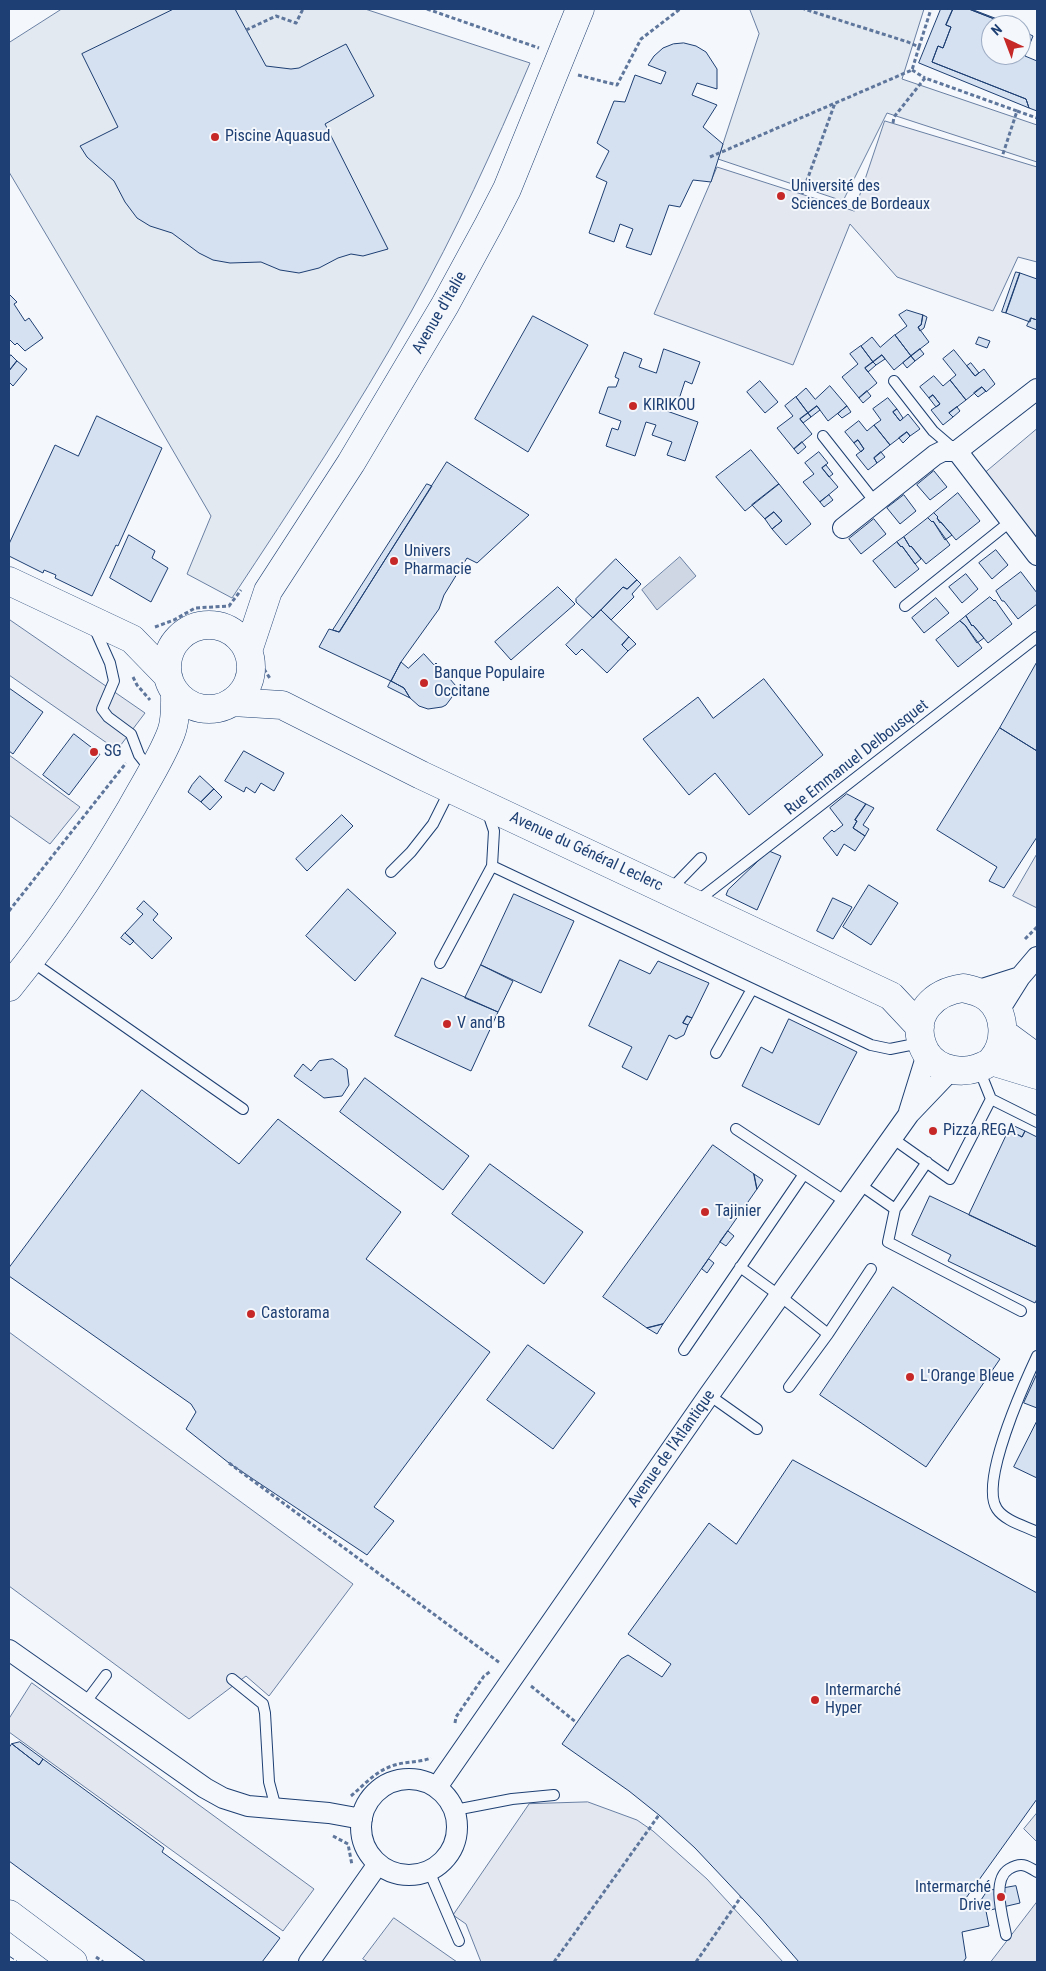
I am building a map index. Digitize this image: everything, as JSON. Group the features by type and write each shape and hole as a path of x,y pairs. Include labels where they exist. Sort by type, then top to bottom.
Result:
{"street":[{"name":"Avenue d'Italie","path":"213,625 254,593 351,463 445,305 490,224 580,9"},
{"path":"843,528 935,455 943,451 957,451 1037,389"},
{"path":"957,451 1037,555"},
{"path":"9,581 132,639 165,691 176,713 172,732 145,763 101,860 9,987"},
{"name":"Avenue d'Italie","path":"249,662 254,593"},
{"path":"145,763 197,720 225,705 244,690 249,662 238,636 230,630 213,625 193,627 184,632 171,646 166,665 165,691"},
{"path":"132,639 163,632 184,632"},
{"name":"Avenue du Général Leclerc","path":"249,662 282,705 450,789 891,996 938,996"},
{"path":"165,691 194,706 206,709 225,705"},
{"name":"Avenue du Général Leclerc","path":"225,705 282,705"},
{"path":"1037,957 1020,976 1001,1022 1000,1046 985,1064 968,1071 951,1070 941,1066 923,1041 922,1017 928,1005 938,996 950,990 963,988 976,991 988,998 1001,1022 1037,1058"},
{"path":"976,991 1020,976"},
{"name":"Avenue du Général Leclerc","path":"891,996 923,1041"},
{"name":"Avenue de l'Atlantique","path":"909,1114 923,1041"},
{"path":"985,1064 1037,1075"},
{"name":"Avenue de l'Atlantique","path":"437,1787 709,1395 909,1114 951,1070"},
{"path":"9,1650 205,1788 223,1798 248,1806 329,1813 362,1819"},
{"path":"406,1778 422,1780 437,1787 448,1797 455,1810 458,1824 456,1839 451,1853 441,1864 428,1872 416,1875 402,1875 390,1871 378,1864 364,1844 361,1832 362,1819 367,1804 377,1791 390,1782 406,1778"},
{"path":"314,1960 378,1864"},
{"path":"9,1914 74,1962"}],"lane":[{"path":"894,381 934,431 957,451"},
{"path":"823,436 875,502"},
{"path":"905,606 1011,521"},
{"path":"91,619 110,663 114,681 102,709 108,717 131,734 145,763"},
{"name":"Rue Emmanuel Delbousquet","path":"695,903 1037,637"},
{"path":"391,872 411,852 433,824 450,789"},
{"path":"440,963 492,866 494,831 493,824 484,805"},
{"path":"670,891 701,858"},
{"path":"492,866 871,1045 890,1049 923,1041"},
{"path":"30,960 243,1109"},
{"path":"716,1053 752,988"},
{"path":"892,1138 950,1179 992,1099 985,1064"},
{"path":"992,1099 1037,1122"},
{"path":"736,1129 846,1202"},
{"path":"927,1162 895,1209 888,1242 1021,1311"},
{"path":"684,1350 804,1174"},
{"path":"859,1184 895,1209"},
{"path":"740,1268 780,1296 828,1334"},
{"path":"789,1387 872,1269"},
{"path":"1037,1356 1024,1384 998,1455 994,1482 994,1500 997,1509 1011,1520 1037,1532"},
{"path":"709,1395 757,1429"},
{"path":"85,1703 106,1675"},
{"path":"232,1680 262,1704 265,1713 269,1782 276,1808"},
{"path":"455,1810 512,1799 554,1795"},
{"path":"1006,1936 1000,1908 1000,1880 1006,1871 1018,1864 1027,1866 1037,1872"},
{"path":"428,1872 459,1941"}],"path":[{"path":"246,30 276,16 296,23 303,9"},
{"path":"427,9 541,49 544,41"},
{"path":"575,75 617,85 641,39 680,9"},
{"path":"804,9 919,47"},
{"path":"710,157 912,70 931,9"},
{"path":"912,70 925,78 1037,118"},
{"path":"893,124 894,117 925,78"},
{"path":"802,194 835,103"},
{"path":"1002,157 1017,111"},
{"path":"132,639 137,628 154,628 174,620 195,608 229,606 254,593"},
{"path":"133,676 137,685 165,691"},
{"path":"9,911 130,758 145,763"},
{"path":"229,1463 515,1674"},
{"path":"534,1688 577,1722"},
{"path":"554,1962 659,1815"},
{"path":"696,1962 741,1897"}],"shaded area":[{"path":"62,9 365,9 530,63 474,189 444,251 411,312 347,421 232,598 187,574 211,516 9,172 9,43"},
{"path":"750,9 924,9 902,79 1037,125 1037,162 887,113 843,201 718,159 759,34"},
{"path":"885,121 1037,167 1037,262 1018,257 993,311 897,277 850,224 793,365 654,314 717,167 854,211"},
{"path":"1037,429 1037,538 985,473"},
{"path":"680,557 696,576 657,610 642,590"},
{"path":"10,620 145,713 117,750 9,675"},
{"path":"9,755 80,807 50,844 9,815"},
{"path":"1037,854 1037,908 1013,896"},
{"path":"9,1332 353,1584 269,1696 246,1676 189,1719 9,1586"},
{"path":"32,1683 314,1889 283,1931 9,1732 9,1719"},
{"path":"588,1802 637,1820 653,1831 707,1879 783,1962 481,1962 466,1924 453,1915 529,1804"},
{"path":"1037,1813 1037,1842 1024,1829"},
{"path":"1037,1902 1037,1962 991,1962"},
{"path":"394,1918 457,1962 368,1962 363,1959"}],"building":[{"name":"Piscine Aquasud","path":"174,9 235,9 266,66 299,68 346,44 374,96 325,124 388,249 363,256 351,254 338,258 319,268 299,273 280,270 261,262 230,263 213,260 199,253 172,233 150,226 137,218 125,202 114,181 87,157 80,146 118,127 82,54"},
{"path":"941,9 953,9 946,25 951,27 943,48 938,46 932,62 1026,99 1029,108 919,63"},
{"path":"953,9 969,9 984,15 981,15 981,65 1031,65 1031,58 1037,61 1037,111 1029,108 1026,99 932,62 938,46 943,48 951,27 946,25"},
{"path":"684,43 696,46 706,52 717,69 717,89 697,83 692,95 717,105 703,127 723,144 711,182 693,180 680,207 669,205 651,255 626,247 633,229 620,224 614,242 589,233 607,182 596,177 609,151 597,143 614,101 625,102 635,75 661,84 666,72 648,65 663,48 673,44"},
{"path":"1016,272 1020,273 1006,313 1002,312"},
{"path":"1020,273 1037,279 1037,320 1031,318 1030,322 1006,313"},
{"path":"9,294 17,302 14,304 25,321 29,318 43,338 25,351 17,343 15,345 9,339"},
{"path":"907,310 923,315 921,325 918,327 929,342 911,356 895,335 907,326 899,315"},
{"path":"923,315 927,317 924,328 920,331 918,327 921,325"},
{"path":"533,316 588,345 528,452 475,419"},
{"path":"1031,318 1037,320 1037,330 1027,326"},
{"path":"895,335 911,356 894,370 882,355 873,362 861,346 872,337 880,347"},
{"path":"979,337 990,341 987,348 976,344"},
{"path":"861,346 873,362 865,368 877,383 859,398 842,377 858,364 850,354"},
{"name":"KIRIKOU","path":"664,349 700,362 692,384 685,381 678,402 668,398 664,410 698,422 685,461 667,455 672,442 652,435 656,425 646,422 635,456 606,446 612,428 618,430 621,421 599,413 608,387 616,387 619,379 615,377 624,352 642,359 639,367 656,373"},
{"path":"920,349 924,354 915,361 911,356"},
{"path":"954,350 975,376 984,369 995,384 986,392 982,387 966,400 950,380 956,375 943,359"},
{"path":"11,355 17,361 9,371 9,358"},
{"path":"882,355 885,359 876,365 873,362"},
{"path":"911,356 915,361 907,368 903,363"},
{"path":"17,361 27,369 13,386 9,382 9,371"},
{"path":"873,362 876,365 868,372 865,368"},
{"path":"971,363 979,373 975,376 967,366"},
{"path":"934,376 943,386 950,380 966,400 949,413 953,417 943,425 931,410 940,404 933,395 929,398 920,387"},
{"path":"760,381 778,402 765,413 747,392"},
{"path":"830,386 847,406 828,421 817,406 808,413 796,397 806,388 815,399"},
{"path":"982,387 986,391 978,397 974,393"},
{"path":"867,391 871,396 863,403 859,398"},
{"path":"933,395 940,404 936,407 929,398"},
{"path":"796,397 808,413 800,419 812,434 794,449 777,428 793,416 785,406"},
{"path":"888,398 897,409 893,412 900,421 908,414 920,429 910,436 907,432 890,445 874,425 881,420 873,409"},
{"path":"817,406 820,410 811,417 808,413"},
{"path":"847,406 851,412 842,418 838,414"},
{"path":"957,407 960,411 953,417 949,413"},
{"path":"897,409 903,418 900,421 893,412"},
{"path":"808,413 811,417 803,423 800,419"},
{"path":"97,416 162,448 118,546 116,545 92,596 55,578 56,575 44,570 43,573 9,556 9,544 55,445 78,456"},
{"path":"859,421 867,431 874,425 890,445 874,458 877,463 868,470 856,455 864,449 858,440 854,443 845,432"},
{"path":"907,432 910,436 903,443 899,438"},
{"path":"858,440 864,449 861,452 854,443"},
{"path":"802,442 806,447 798,454 794,449"},
{"path":"751,450 779,484 745,511 716,477"},
{"path":"819,452 828,463 822,468 838,487 820,502 803,482 814,474 805,463"},
{"path":"881,452 885,457 877,463 874,458"},
{"path":"447,462 529,515 477,563 467,558 444,595 439,609 401,662 391,681 319,647 329,629 339,632"},
{"path":"826,465 833,474 829,477 822,468"},
{"path":"934,471 947,487 930,500 917,485"},
{"path":"427,484 432,486 339,632 333,630"},
{"path":"779,484 811,524 786,545 772,529 782,521 774,512 765,519 752,505"},
{"path":"958,493 980,521 956,540 940,523 934,513"},
{"path":"829,495 833,500 824,507 820,502"},
{"path":"904,495 916,511 900,524 887,508"},
{"path":"774,512 782,521 772,529 765,519"},
{"path":"934,513 952,535 945,540 933,521 928,518"},
{"path":"928,518 933,521 950,545 926,564 910,547 904,537"},
{"path":"874,519 886,534 861,554 849,539"},
{"path":"129,535 155,551 152,558 168,568 151,602 110,578"},
{"path":"904,537 921,559 915,564 897,542"},
{"path":"897,542 919,569 895,588 873,561"},
{"path":"996,550 1008,565 992,579 979,563"},
{"path":"616,559 637,580 627,589 623,587 593,618 576,602 576,599"},
{"path":"1021,572 1037,593 1037,604 1018,619 996,591"},
{"path":"966,574 978,589 962,603 949,587"},
{"path":"637,580 641,584 632,594 634,597 611,620 601,610 623,587 627,589"},
{"path":"558,587 575,604 511,660 495,642"},
{"path":"990,597 995,600 1012,624 988,643 972,626 966,616"},
{"path":"936,598 949,613 924,633 912,618"},
{"path":"601,610 629,637 622,645 628,651 607,673 582,649 576,655 566,645"},
{"path":"966,616 972,626 984,638 977,643 965,625 960,621"},
{"path":"960,621 982,648 958,667 936,640"},
{"path":"629,637 636,644 628,651 622,645"},
{"name":"Banque Populaire Occitane","path":"424,654 434,665 436,663 456,686 447,693 452,697 442,707 428,709 419,706 410,698 404,688 391,681 401,662 408,668"},
{"path":"1037,662 1037,751 1000,728"},
{"path":"764,679 823,755 749,815 715,773 689,795 643,739 698,697 713,718"},
{"path":"391,681 404,688 410,698 388,687"},
{"path":"9,688 43,712 13,754 9,751"},
{"path":"1000,728 1037,751 1037,837 1004,888 989,881 997,867 937,830"},
{"path":"74,734 100,754 69,795 43,775"},
{"path":"244,751 284,773 274,791 261,783 255,793 246,787 244,792 225,781"},
{"path":"200,776 214,789 201,802 188,792"},
{"path":"214,789 222,797 210,810 201,802"},
{"path":"847,794 866,804 855,820 857,821 853,828 865,836 855,851 844,844 837,856 823,838 832,830 834,832 843,825 830,808"},
{"path":"866,804 874,808 863,825 869,829 865,836 853,828 857,821 855,820"},
{"path":"342,815 353,826 307,871 296,859"},
{"path":"769,851 781,856 757,910 726,895 728,890"},
{"path":"869,885 898,903 871,945 843,927"},
{"path":"348,889 396,933 355,981 306,936"},
{"path":"514,894 574,921 541,993 481,965"},
{"path":"833,898 852,907 833,939 817,931"},
{"path":"144,901 158,914 153,920 172,938 152,959 125,933 143,914 137,909"},
{"path":"125,933 134,941 130,945 121,938"},
{"path":"620,960 650,974 658,961 709,983 692,1018 687,1016 683,1023 688,1025 684,1035 676,1039 669,1035 647,1080 622,1067 632,1047 589,1026"},
{"path":"481,965 513,981 498,1012 465,998"},
{"name":"V and B","path":"422,978 498,1012 471,1071 395,1036"},
{"path":"687,1016 692,1018 688,1025 683,1023"},
{"path":"789,1019 857,1052 819,1125 742,1086 761,1047 772,1053"},
{"path":"333,1059 347,1069 349,1085 342,1096 324,1098 294,1076 303,1064 311,1071 319,1061"},
{"path":"365,1078 469,1156 443,1190 340,1112"},
{"name":"Castorama","path":"142,1090 239,1164 278,1119 401,1212 366,1259 490,1352 374,1507 394,1521 367,1555 229,1463 186,1429 196,1412 191,1404 9,1276 9,1268"},
{"path":"1012,1125 1025,1131 1022,1137 1009,1130"},
{"path":"1009,1130 1022,1137 1025,1131 1037,1137 1037,1247 969,1215"},
{"path":"713,1145 754,1174 757,1189 663,1324 647,1328 603,1297"},
{"path":"490,1164 583,1232 544,1284 452,1214"},
{"path":"754,1174 763,1180 757,1189"},
{"path":"930,1196 1037,1247 1037,1299 1035,1303 948,1261 951,1255 912,1235"},
{"path":"728,1231 734,1236 726,1246 720,1242"},
{"path":"709,1259 714,1263 707,1273 702,1269"},
{"name":"L'Orange Bleue","path":"893,1287 1000,1359 926,1467 820,1395"},
{"path":"663,1324 657,1334 647,1328"},
{"path":"528,1345 595,1393 553,1449 487,1400"},
{"path":"1037,1374 1037,1408 1024,1403"},
{"path":"1037,1421 1037,1478 1014,1467"},
{"name":"Intermarché Hyper","path":"793,1460 1037,1593 1037,1799 966,1898 986,1911 989,1926 962,1932 966,1958 963,1962 799,1962 760,1917 695,1848 629,1791 562,1744 621,1659 628,1655 662,1677 671,1664 628,1634 709,1523 736,1544"},
{"path":"20,1742 43,1759 39,1765 12,1744"},
{"path":"12,1744 39,1765 43,1759 164,1848 162,1852 280,1938 262,1962 146,1962 9,1861 9,1748"},
{"name":"Intermarché Drive","path":"1016,1886 1020,1903 986,1911 977,1906 987,1891"}],"fence":[{"path":"9,1956 18,1962"}],"place":[{"name":"Piscine Aquasud","path":"215,137"},
{"name":"Université des Sciences de Bordeaux","path":"781,196"},
{"name":"KIRIKOU","path":"633,406"},
{"name":"Univers Pharmacie","path":"394,561"},
{"name":"Banque Populaire Occitane","path":"424,683"},
{"name":"SG","path":"94,752"},
{"name":"V and B","path":"447,1024"},
{"name":"Pizza REGA","path":"933,1131"},
{"name":"Tajinier","path":"705,1212"},
{"name":"Castorama","path":"251,1314"},
{"name":"L'Orange Bleue","path":"910,1377"},
{"name":"Intermarché Hyper","path":"815,1700"},
{"name":"Intermarché Drive","path":"1001,1897"}]}
